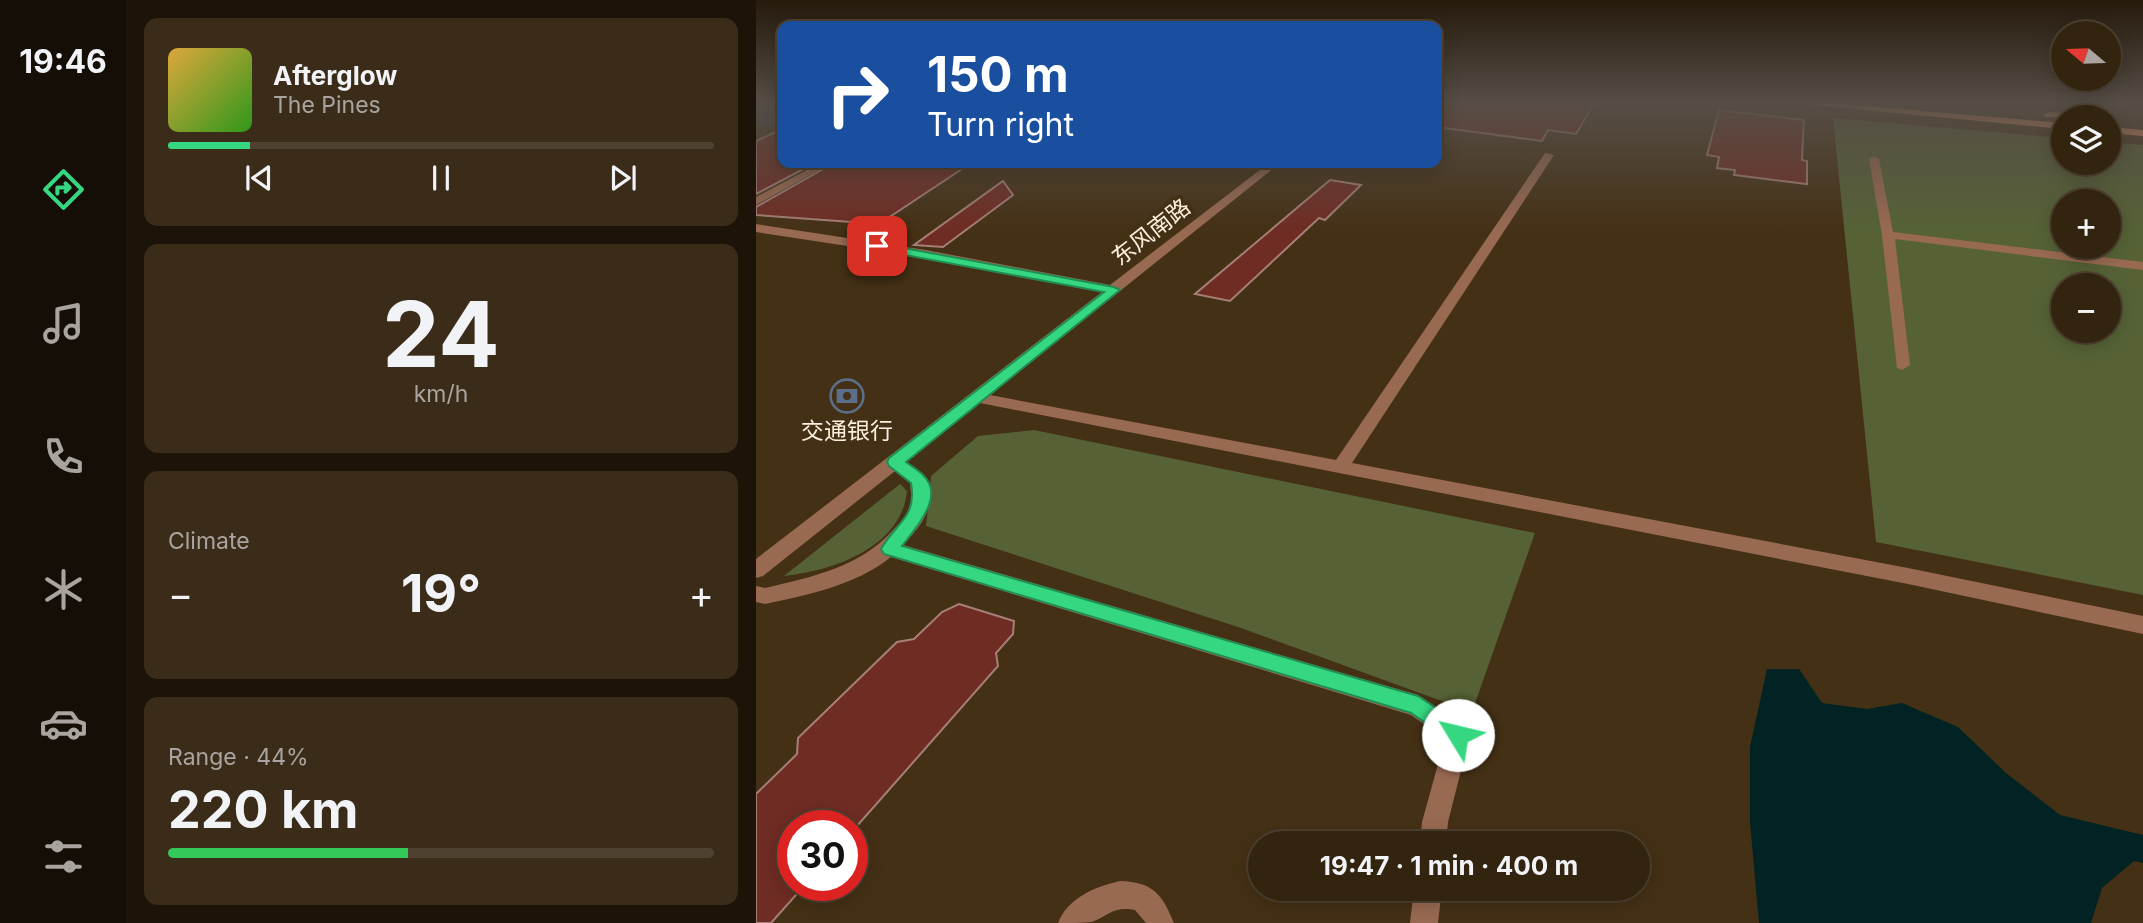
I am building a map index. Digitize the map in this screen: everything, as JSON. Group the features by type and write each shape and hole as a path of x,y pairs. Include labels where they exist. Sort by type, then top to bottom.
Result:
{"street":[{"path":"1341,467 1549,155"},
{"path":"1874,159 1888,235 1902,365"},
{"path":"756,202 818,168"},
{"name":"东风南路","path":"756,570 1269,168"},
{"path":"756,228 926,254 1114,290"},
{"path":"1888,235 2143,266"},
{"path":"978,398 1908,576 2143,625"},
{"path":"756,594 765,596 858,569 890,549 920,509 922,497 919,480 895,462"},
{"path":"890,549 1418,706 1458,735 1435,831"},
{"path":"1072,923 1100,899 1118,893 1141,896 1154,906 1160,923"},
{"path":"1424,923 1427,901"}],"green space":[{"path":"1836,145 2051,145 2051,175 2121,175 2121,145 2143,145 2143,595 1876,542"},
{"path":"1034,430 1535,533 1472,712 1241,628 926,526 931,476 978,436"},
{"path":"900,484 907,491 902,511 893,527 879,541 843,562 784,576"}],"water":[{"path":"1767,669 1799,669 1822,703 1867,709 1902,703 1958,727 2006,773 2060,815 2143,835 2143,863 2134,861 2102,888 2091,923 1759,923 1750,822 1750,747"}],"building":[{"path":"756,145 777,145 777,168 805,168 756,194"},
{"path":"1710,145 1803,145 1802,160 1807,161 1807,184 1734,175 1735,170 1717,168 1719,157 1707,155"},
{"path":"825,168 963,168 879,224 756,215 756,207"},
{"path":"1330,180 1361,185 1325,220 1319,218 1230,301 1195,294"},
{"path":"1003,181 1013,195 943,247 914,245"},
{"path":"959,604 1014,621 1013,634 996,653 998,666 868,814 868,810 777,810 777,901 791,901 771,923 756,923 756,794 797,754 798,738 897,642 914,639 942,612"}],"place":[{"name":"交通银行","path":"847,396"}],"route":[{"path":"877,246 1114,290 895,462 919,480 922,497 920,509 890,549 1418,706 1458,735"}]}
